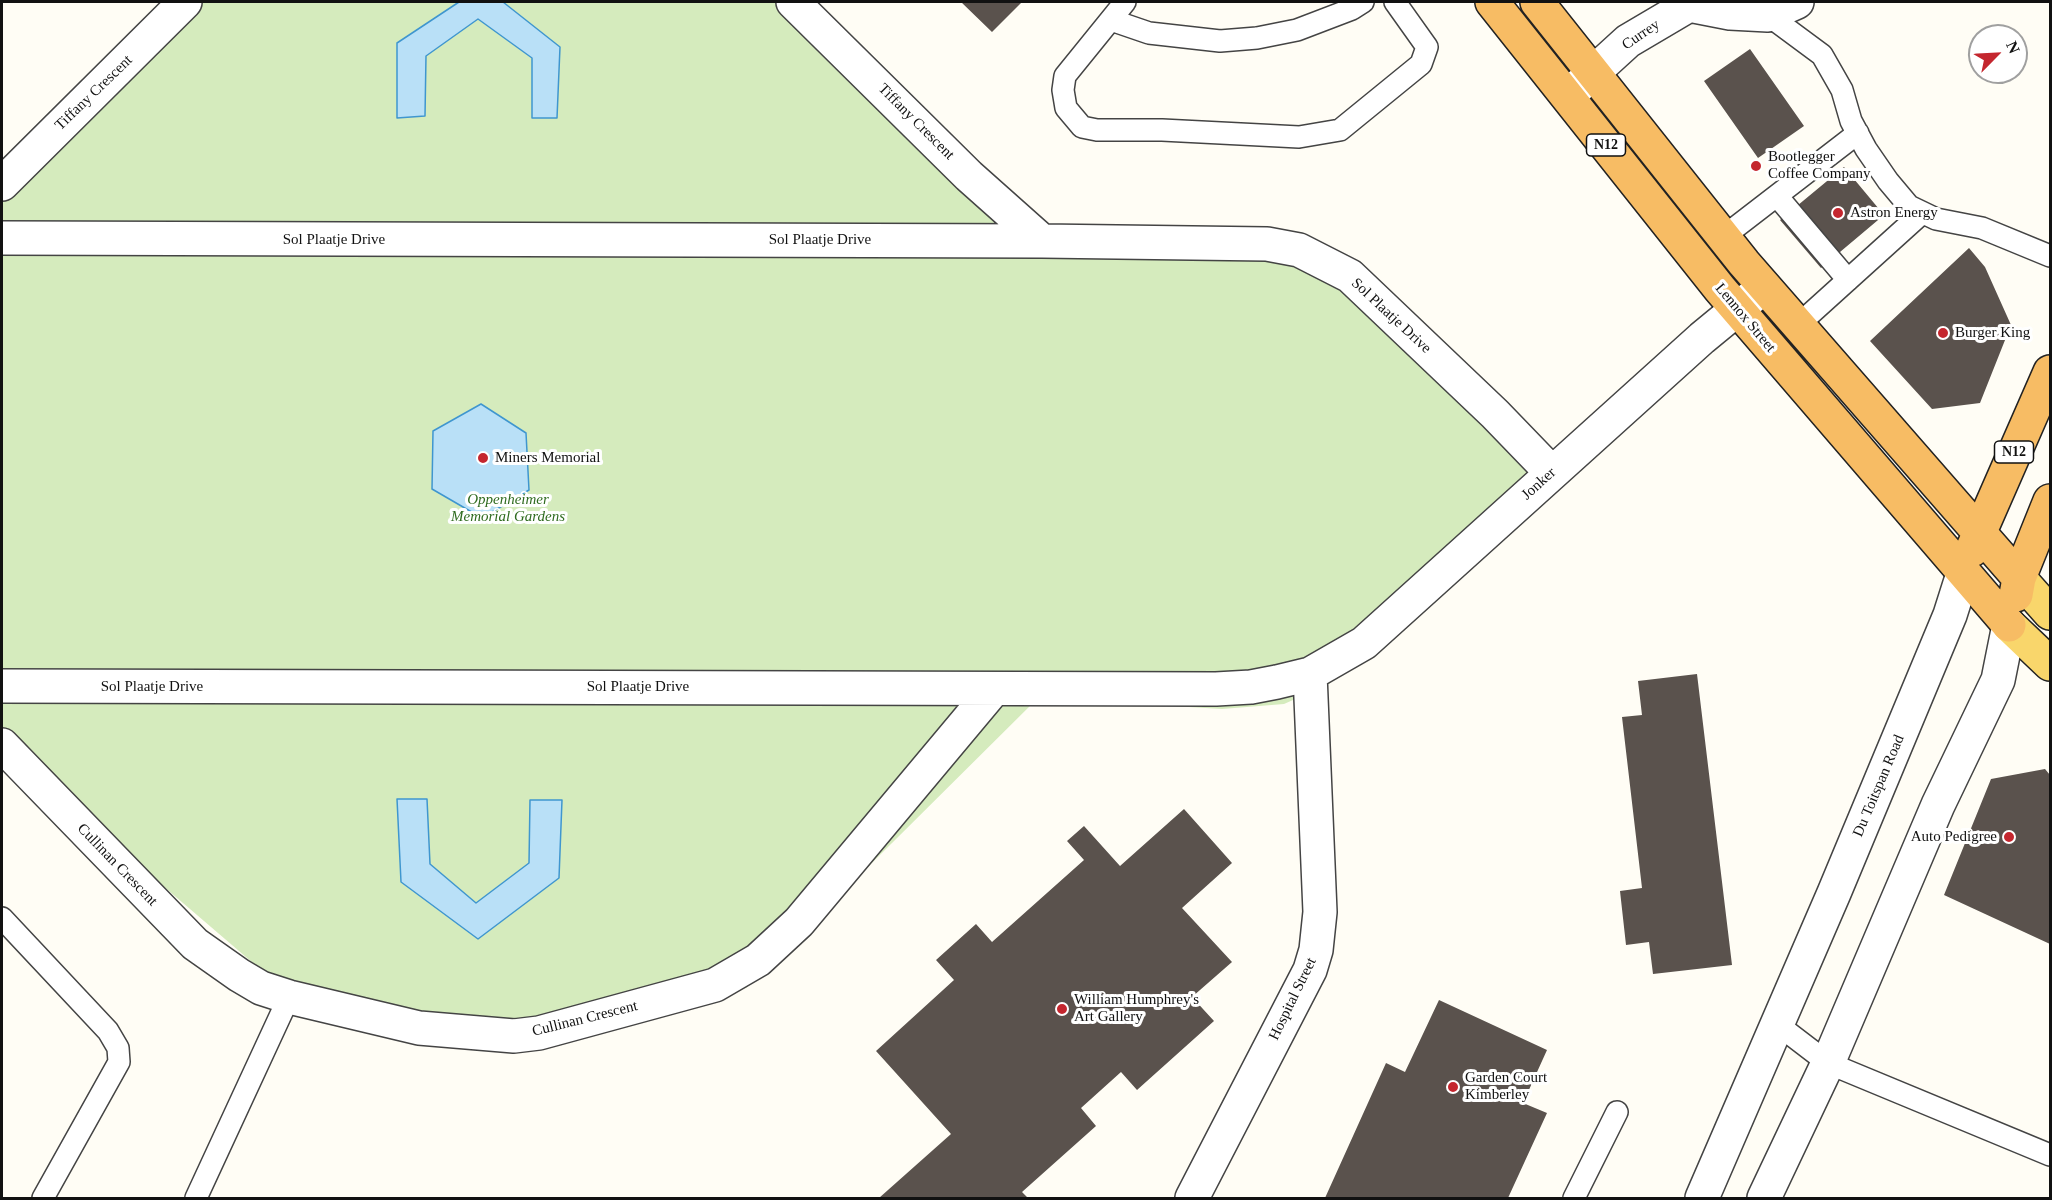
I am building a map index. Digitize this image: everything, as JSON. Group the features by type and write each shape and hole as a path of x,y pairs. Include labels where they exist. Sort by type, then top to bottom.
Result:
{"highway":[{"name":"Lennox Street","path":"1492,2 1737,309 2009,625"},
{"name":"N12","path":"1537,2 1593,75 1764,286 2019,578"},
{"name":"Du Toitspan Road","path":"1963,574 1978,531 2050,372"},
{"path":"2009,625 2019,578 2050,501"}],"main road":[{"path":"2019,578 2050,613"},
{"path":"2009,625 2050,664"}],"street":[{"name":"Tiffany Crescent","path":"2,184 185,2"},
{"name":"Tiffany Crescent","path":"793,2 969,176 1042,241"},
{"name":"Currey","path":"1567,96 1593,75 1628,41 1689,3 1730,13 1768,15 1797,2"},
{"name":"Sol Plaatje Drive","path":"2,238 1042,241 1267,244 1299,250 1350,276 1495,414 1551,472"},
{"name":"Jonker","path":"1310,674 1364,643 1551,472 1764,286"},
{"name":"Du Toitspan Road","path":"1702,1198 1941,636 1963,574"},
{"path":"1764,1198 1828,1063 1938,805 1998,681 2009,625"},
{"name":"Sol Plaatje Drive","path":"2,686 1216,689 1251,687 1310,674"},
{"name":"Hospital Street","path":"1192,1198 1305,980 1317,950 1320,912 1310,674"},
{"name":"Cullinan Crescent","path":"2,745 195,944 254,984 289,997 419,1028 514,1036 539,1033 715,985 758,960 799,922 994,689"}],"lane":[{"path":"1125,2 1065,76 1063,90 1066,108 1082,127 1097,130 1161,130 1299,137 1340,130 1421,64 1428,47 1395,2"},
{"path":"1111,20 1149,33 1220,41 1257,38 1297,30 1352,9 1363,2"},
{"path":"1768,15 1822,55 1842,90 1851,121 1888,182 1909,207 1936,219 1982,228 2050,256"},
{"path":"1723,237 1858,133"},
{"path":"1776,196 1848,280"},
{"path":"1798,325 1922,213"},
{"path":"2,918 108,1031 118,1048 119,1062 43,1198"},
{"path":"196,1198 289,997"},
{"path":"1777,1023 1828,1063 2050,1155"},
{"path":"1574,1198 1617,1112"}],"green space":[{"name":"Oppenheimer Memorial Gardens","path":"196,2 787,2 1058,250 1317,255 1553,489 1329,684 1284,704 1222,709 1038,698 746,988 513,1042 309,1011 64,801 2,736 2,194"}],"water":[{"path":"459,2 503,2 560,47 557,118 532,118 532,58 478,19 426,56 425,116 397,118 397,43"},
{"path":"481,404 526,433 529,490 482,518 432,489 433,431"},
{"path":"397,799 427,799 430,864 476,903 529,863 530,800 562,800 559,878 478,939 401,882"}],"building":[{"path":"961,2 1022,2 992,32"},
{"path":"1750,49 1804,126 1758,158 1704,81"},
{"path":"1844,167 1884,215 1821,268 1780,220"},
{"name":"Burger King","path":"1969,248 1985,267 2011,325 1980,403 1932,409 1870,341"},
{"path":"1697,674 1732,965 1653,974 1649,942 1626,945 1620,891 1642,888 1622,717 1642,715 1638,681"},
{"name":"Auto Pedigree","path":"2045,769 2050,775 2050,944 1944,895 1991,779"},
{"name":"William Humphrey's Art Gallery","path":"1184,809 1232,863 1182,908 1232,962 1192,997 1214,1021 1137,1090 1121,1072 1081,1108 1096,1126 1022,1192 1028,1198 879,1198 951,1134 876,1051 954,980 936,960 976,924 992,942 1084,860 1067,841 1084,826 1120,866"},
{"name":"Garden Court Kimberley","path":"1439,1000 1547,1050 1523,1103 1547,1113 1508,1198 1325,1198 1386,1063 1405,1072"}],"place":[{"name":"Bootlegger Coffee Company","path":"1756,166"},
{"name":"Astron Energy","path":"1838,213"},
{"name":"Burger King","path":"1943,333"},
{"name":"Miners Memorial","path":"483,458"},
{"name":"Auto Pedigree","path":"2009,837"},
{"name":"William Humphrey's Art Gallery","path":"1062,1009"},
{"name":"Garden Court Kimberley","path":"1453,1087"}]}
